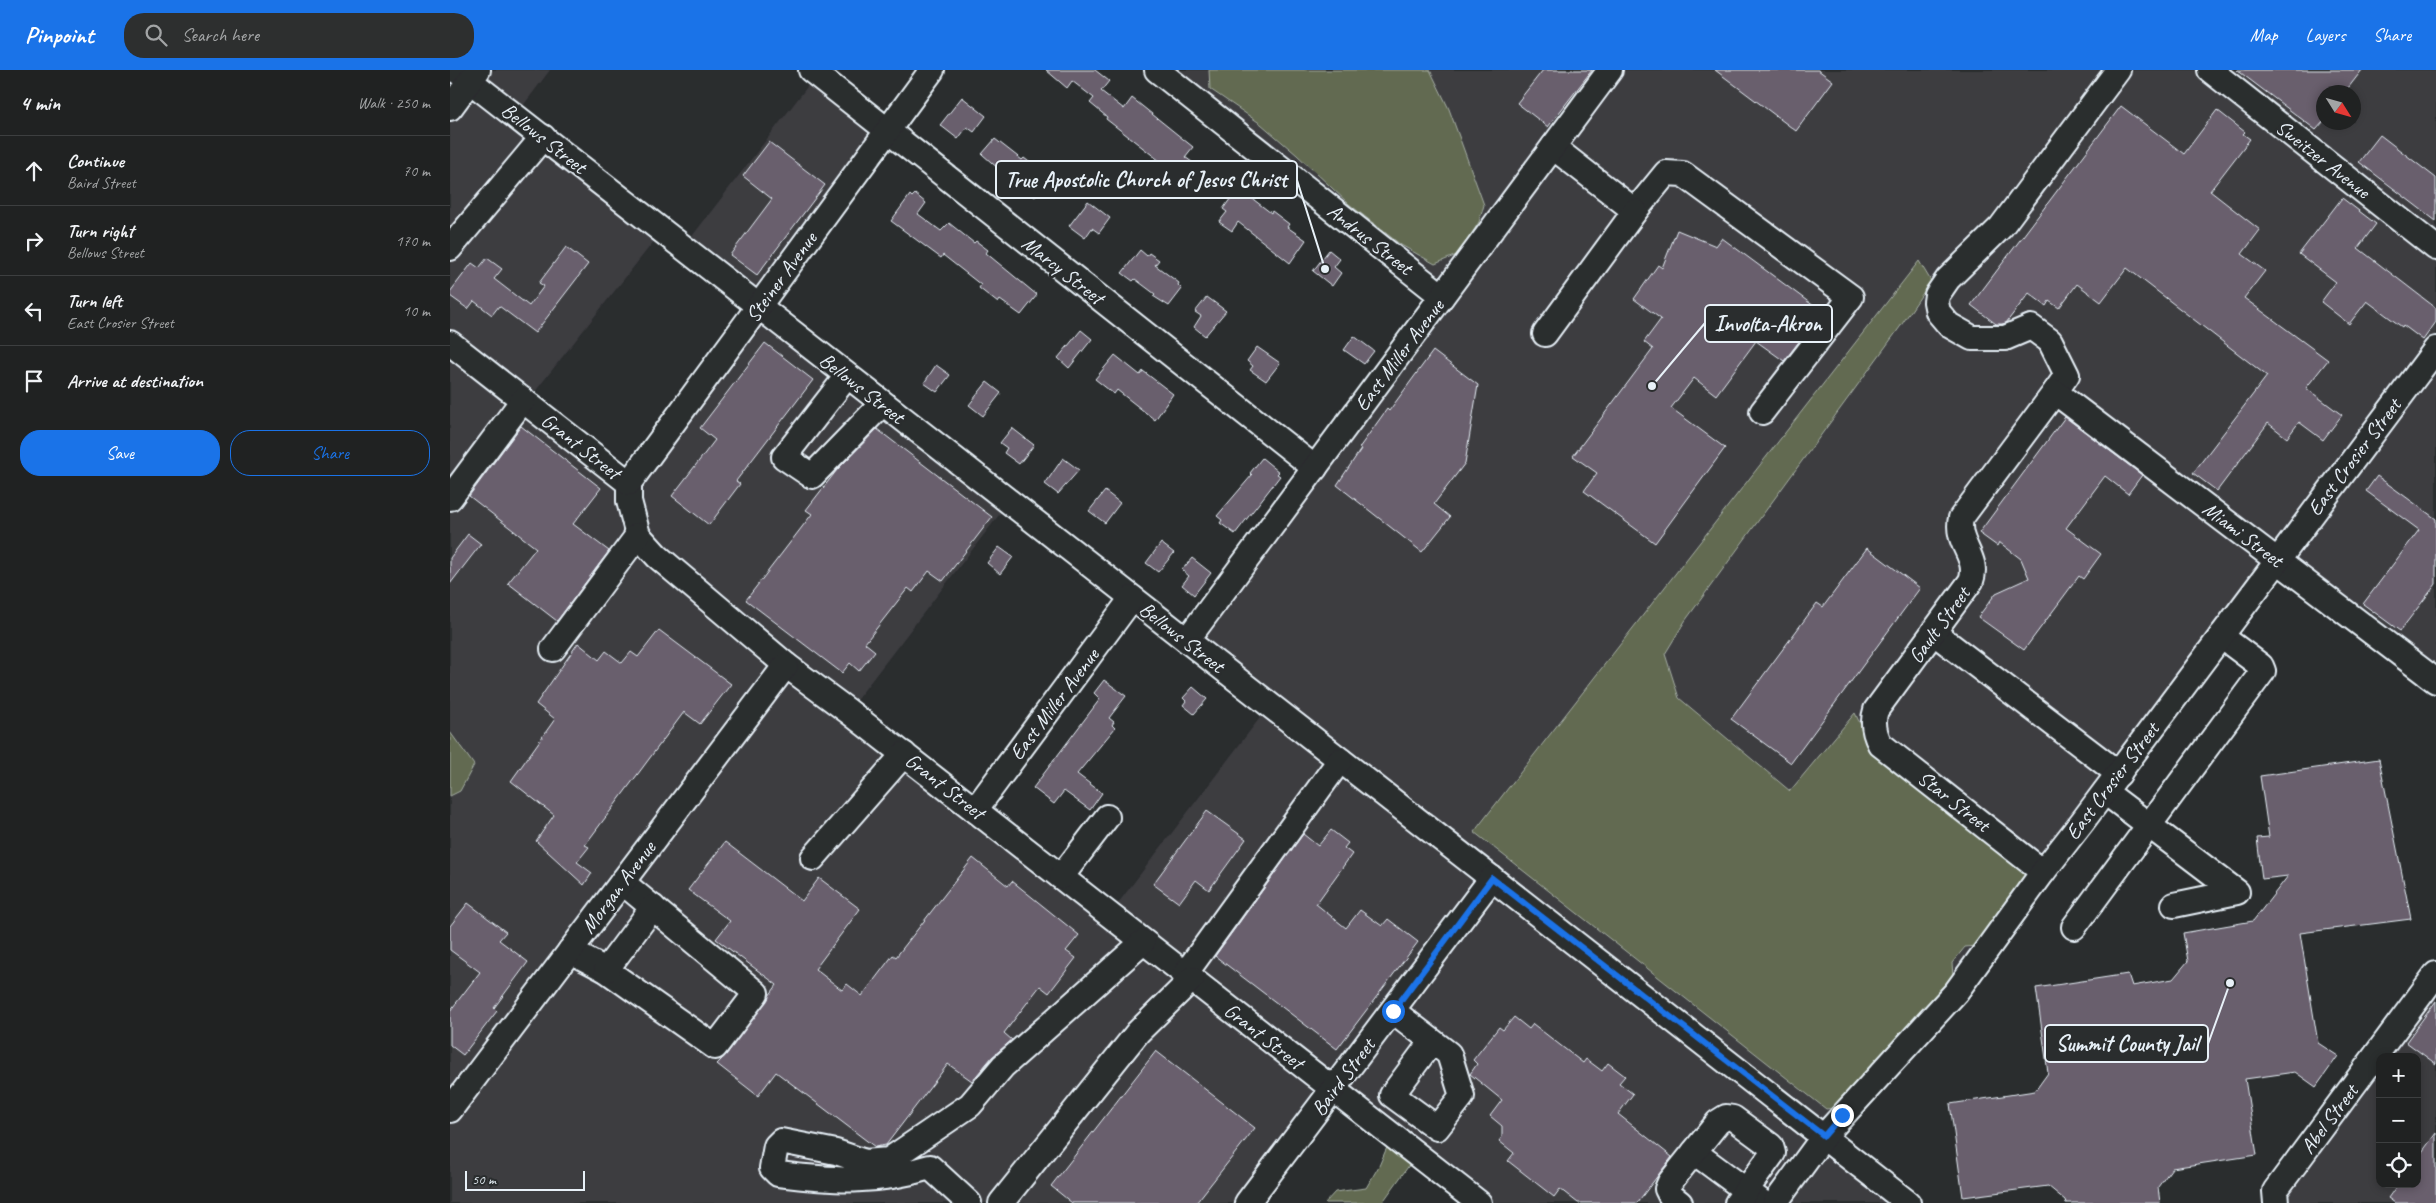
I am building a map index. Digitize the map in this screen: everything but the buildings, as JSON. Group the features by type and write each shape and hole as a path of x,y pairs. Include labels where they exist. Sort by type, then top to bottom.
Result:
{"street":[{"name":"Marcy Street","path":"811,70 1315,468"},
{"name":"Steiner Avenue","path":"629,483 932,70"},
{"name":"Andrus Street","path":"1158,70 1442,296"},
{"name":"East Miller Avenue","path":"1187,640 1610,70"},
{"path":"2053,395 2067,375 2050,341 2030,327 2005,338 1972,338 1949,325 1938,312 1937,295 1948,279 2001,227 2118,70"},
{"name":"Sweitzer Avenue","path":"2210,70 2436,248"},
{"path":"450,108 468,74"},
{"name":"Bellows Street","path":"468,74 543,137 882,404 1908,1203"},
{"path":"450,248 543,137"},
{"path":"1553,147 1635,211"},
{"path":"1545,334 1635,211 1666,173 1683,174 1851,297 1762,412"},
{"name":"Grant Street","path":"450,343 629,483 628,501 638,535 657,556 786,665 904,754 1479,1203"},
{"name":"East Crosier Street","path":"1775,1203 1824,1136 1956,992 2043,872 2119,774 2436,349"},
{"path":"847,376 784,457 812,476 882,404"},
{"name":"Miami Street","path":"2053,395 2436,680"},
{"name":"Gault Street","path":"1874,725 1876,710 1971,581 1974,574 1973,563 1961,539 1959,529 1961,518 2053,395"},
{"path":"450,498 523,400"},
{"path":"552,649 638,535"},
{"name":"East Miller Avenue","path":"975,810 1132,598"},
{"path":"1933,632 2119,774"},
{"path":"2074,927 2263,671 2261,666 2221,636"},
{"name":"Morgan Avenue","path":"450,1110 786,665"},
{"name":"Star Street","path":"1874,725 1880,744 2043,872"},
{"path":"812,858 904,754"},
{"path":"1001,1203 1138,1032 1188,977 1340,760"},
{"path":"2105,792 2237,892 2174,905"},
{"path":"1061,877 1107,817"},
{"name":"Baird Street","path":"1247,1203 1492,878"},
{"path":"570,951 606,970 715,1047 756,993 622,882"},
{"path":"606,970 653,908"},
{"path":"930,1167 867,1181 831,1181 778,1174 772,1168 776,1146 781,1140 836,1152 865,1162 889,1160 970,1104 1003,1066 1143,942"},
{"name":"Abel Street","path":"2276,1197 2436,974"},
{"path":"1393,1011 1432,1041"},
{"path":"1680,1203 1670,1196 1667,1189 1694,1152 1718,1122 1726,1117 1732,1118 1771,1146 1773,1153 1749,1199 1694,1152"},
{"path":"918,1141 930,1167 968,1202"}],"shaded area":[{"path":"450,70 550,70 516,115 662,231 526,403 628,483 759,307 1009,502 848,711 1109,915 1269,706 1187,640 1442,296 1157,70 2436,70 2436,681 2277,560 2082,822 1775,1203 1479,1203 1332,1091 1247,1203 450,1203"},
{"path":"817,74 887,130 759,307 683,248"},
{"path":"2436,982 2436,1203 2281,1203 2376,1063 2376,1188 2421,1188 2421,1053 2383,1053"},
{"path":"1825,1141 1905,1203 1780,1203"}],"green space":[{"path":"1209,70 1430,70 1449,109 1484,205 1479,222 1459,254 1435,264 1401,245 1349,204 1261,124 1210,89"},
{"path":"1919,261 1931,281 1900,327 1685,621 1665,654 1679,698 1790,791 1855,713 1873,750 2023,868 2026,880 1976,946 1965,947 1952,963 1953,976 1944,992 1834,1108 1826,1109 1474,832"},
{"path":"450,732 474,765 460,791 450,796"},
{"path":"1388,1145 1410,1164 1382,1203 1325,1203 1335,1192 1366,1188 1379,1166"}],"place":[{"name":"True Apostolic Church of Jesus Christ","path":"1325,269"},
{"name":"Involta-Akron","path":"1652,386"},
{"name":"Summit County Jail","path":"2230,983"}],"route":[{"path":"1393,1011 1492,878 1824,1136 1842,1115"}]}
